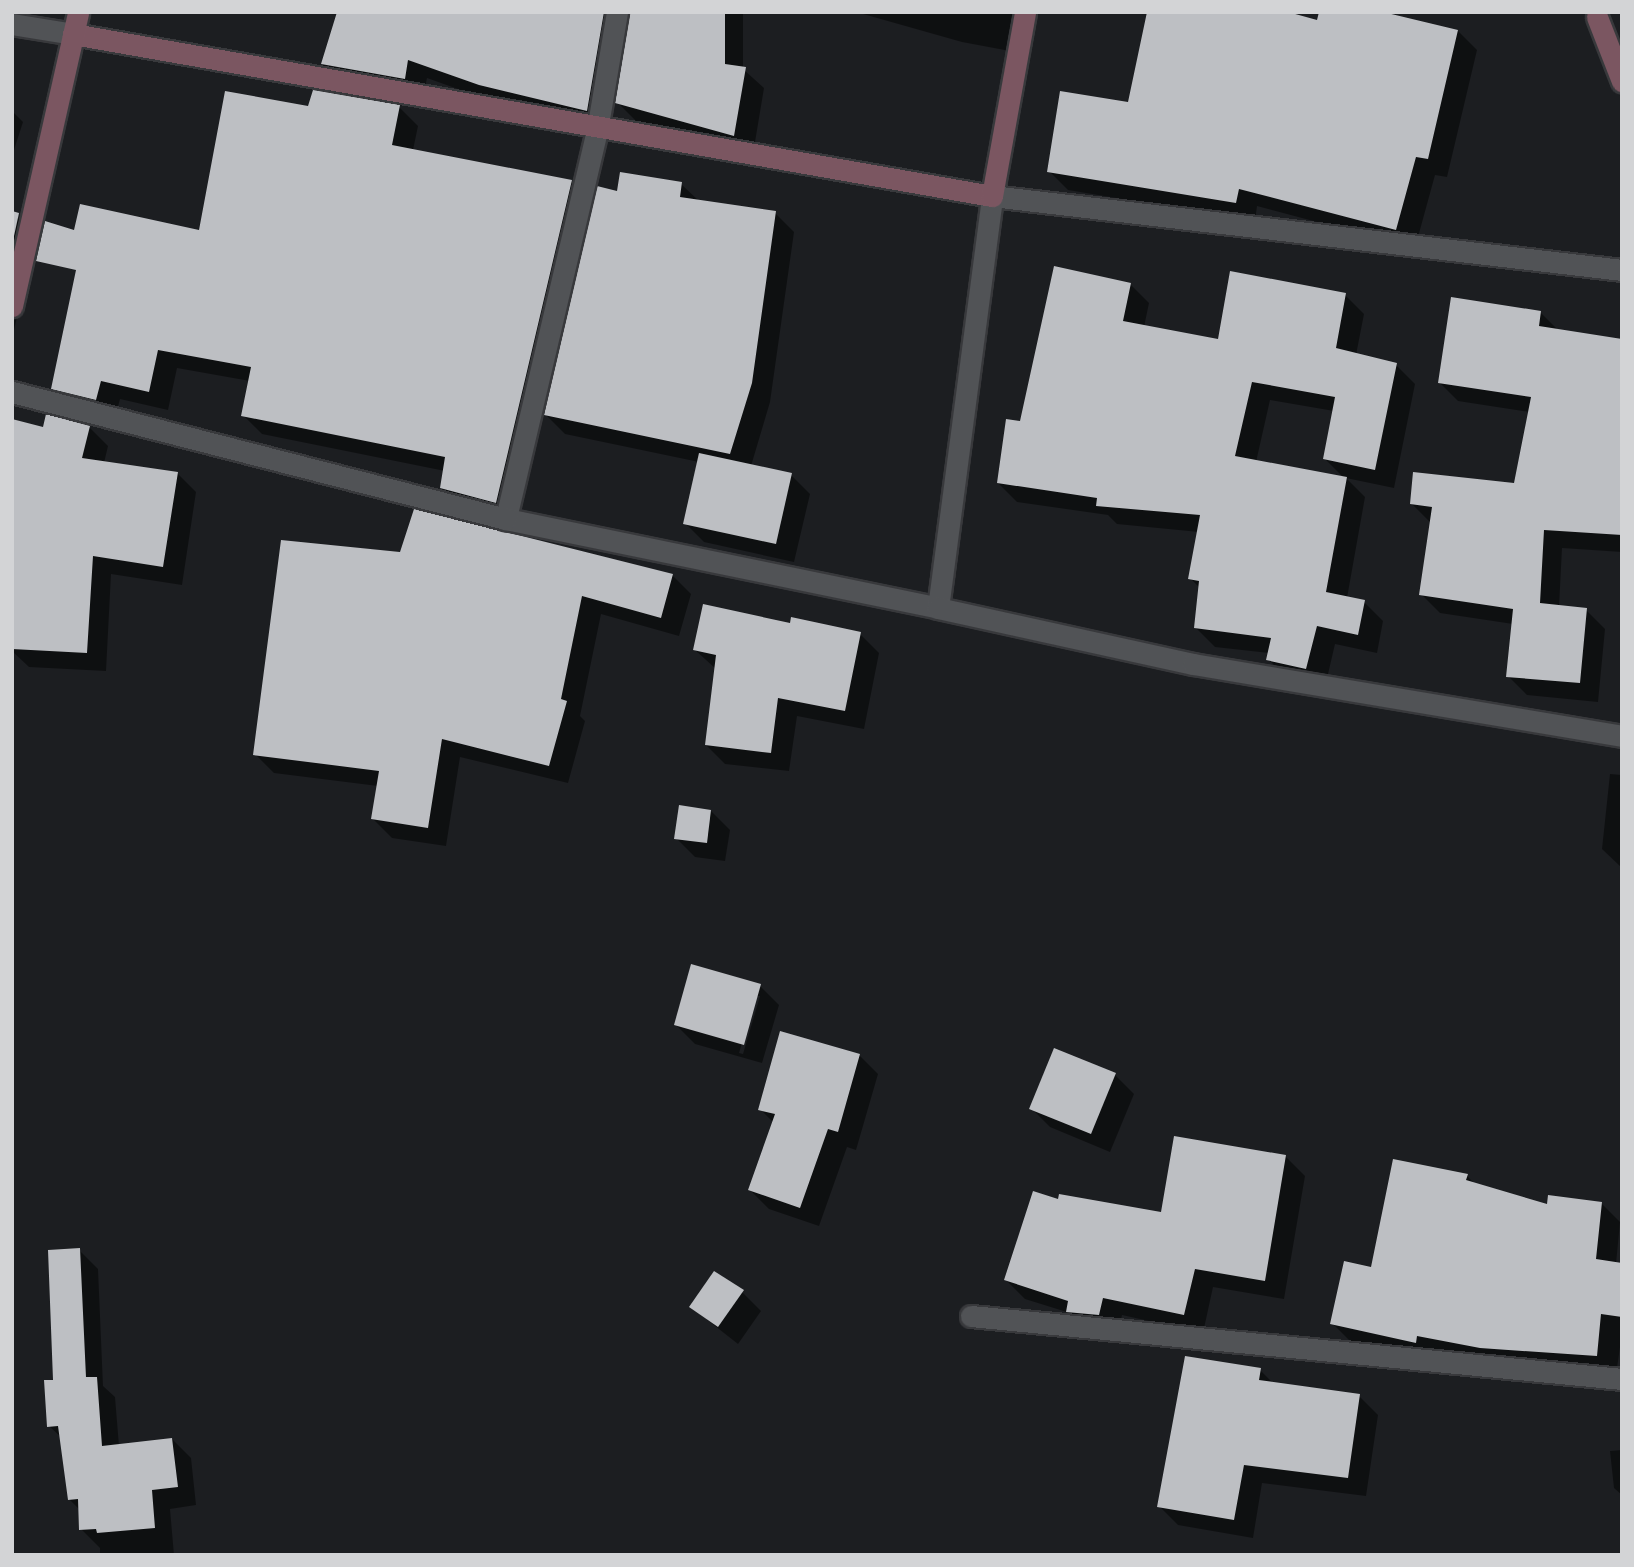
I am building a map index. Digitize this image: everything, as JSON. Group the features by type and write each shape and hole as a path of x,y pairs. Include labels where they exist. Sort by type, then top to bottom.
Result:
{"street":[{"path":"12,306 78,12"},
{"path":"506,519 597,130 617,12"},
{"path":"938,608 992,197 1025,12"},
{"path":"1591,14 1622,80"},
{"path":"12,24 597,130 992,197 1622,270"},
{"path":"12,392 506,519 938,608 1193,664 1622,736"},
{"path":"971,1316 1610,1382 1622,1379"}],"building":[{"path":"337,12 604,12 587,111 479,85 408,60 405,79 321,64"},
{"path":"630,12 725,14 725,64 746,67 734,136 615,103"},
{"path":"1147,12 1288,12 1317,20 1319,12 1383,12 1458,30 1428,159 1416,157 1396,230 1239,189 1236,203 1047,172 1060,91 1128,102"},
{"path":"313,90 400,105 392,145 572,180 496,503 440,488 445,457 241,416 251,367 158,350 149,392 101,381 96,400 51,389 76,270 36,261 45,221 74,230 80,204 199,230 225,91 308,106"},
{"path":"620,172 682,182 680,197 776,211 752,383 730,454 544,415 597,186 617,191"},
{"path":"12,211 19,213 12,245"},
{"path":"1054,266 1131,283 1123,321 1218,339 1230,271 1346,293 1336,348 1397,363 1375,470 1323,459 1335,397 1252,382 1235,456 1347,477 1326,592 1365,600 1358,635 1317,626 1306,669 1266,660 1271,638 1194,628 1199,581 1188,579 1200,515 1096,506 1097,498 997,483 1006,419 1020,421"},
{"path":"1451,297 1541,311 1539,326 1622,339 1622,535 1544,530 1540,603 1587,608 1580,683 1506,677 1513,609 1419,595 1432,507 1410,504 1413,472 1514,483 1531,397 1438,383"},
{"path":"46,414 90,426 82,458 178,472 163,567 93,556 87,653 12,649 12,419 43,427"},
{"path":"699,453 792,473 776,544 683,524"},
{"path":"414,509 673,574 661,618 582,596 561,699 567,701 549,766 442,739 428,828 371,819 379,771 253,755 281,540 400,552"},
{"path":"703,604 790,623 791,617 861,632 845,711 778,698 771,753 705,745 716,655 693,650"},
{"path":"679,805 711,810 707,843 674,839"},
{"path":"691,964 761,984 744,1045 674,1025"},
{"path":"780,1031 860,1054 838,1132 828,1129 800,1208 748,1190 775,1114 758,1110"},
{"path":"1054,1048 1116,1073 1091,1134 1029,1109"},
{"path":"1174,1136 1286,1155 1265,1281 1195,1269 1184,1315 1103,1298 1099,1315 1066,1312 1068,1301 1004,1280 1033,1191 1058,1199 1059,1194 1161,1212"},
{"path":"1393,1159 1468,1174 1466,1180 1547,1204 1548,1195 1602,1202 1596,1259 1622,1263 1622,1317 1601,1314 1597,1356 1480,1348 1417,1336 1416,1343 1330,1324 1344,1261 1371,1267"},
{"path":"80,1248 86,1377 97,1377 102,1446 172,1438 178,1487 152,1490 155,1528 97,1533 96,1529 79,1530 78,1499 68,1500 58,1426 47,1427 44,1380 53,1380 48,1250"},
{"path":"714,1271 744,1290 718,1327 689,1307"},
{"path":"1185,1356 1261,1368 1259,1380 1360,1394 1348,1478 1244,1465 1234,1520 1157,1507"}]}
